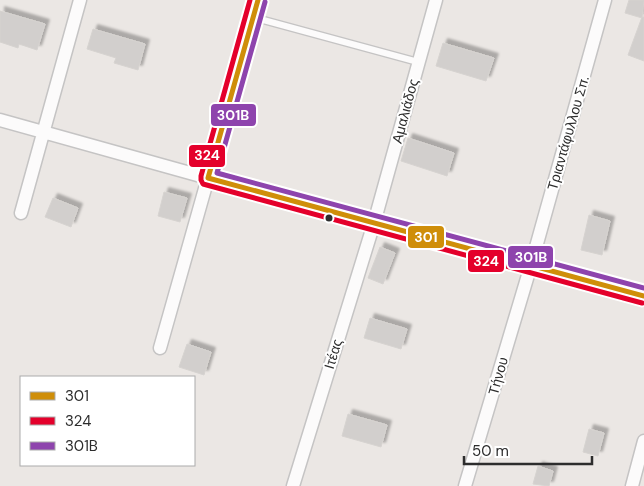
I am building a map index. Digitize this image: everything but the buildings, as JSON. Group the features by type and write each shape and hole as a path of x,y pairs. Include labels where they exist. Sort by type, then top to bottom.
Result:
{"street":[{"path":"21,213 80,0"},
{"name":"Αμαλιάδος","path":"374,222 436,0"},
{"name":"Τριαντάφυλλου Σπ.","path":"531,265 605,0"},
{"path":"160,348 255,9"},
{"path":"0,120 644,296"},
{"name":"Ιτέας","path":"293,486 374,222"},
{"name":"Τήνου","path":"465,486 531,265"},
{"path":"632,486 644,441"}],"lane":[{"path":"255,9 418,62"}],"transit line":[{"name":"324","path":"250,0 201,176 203,184 642,303"},
{"name":"301","path":"208,178 258,0"},
{"name":"301B","path":"265,2 217,173 644,288"},
{"name":"301","path":"208,178 644,296"}]}
